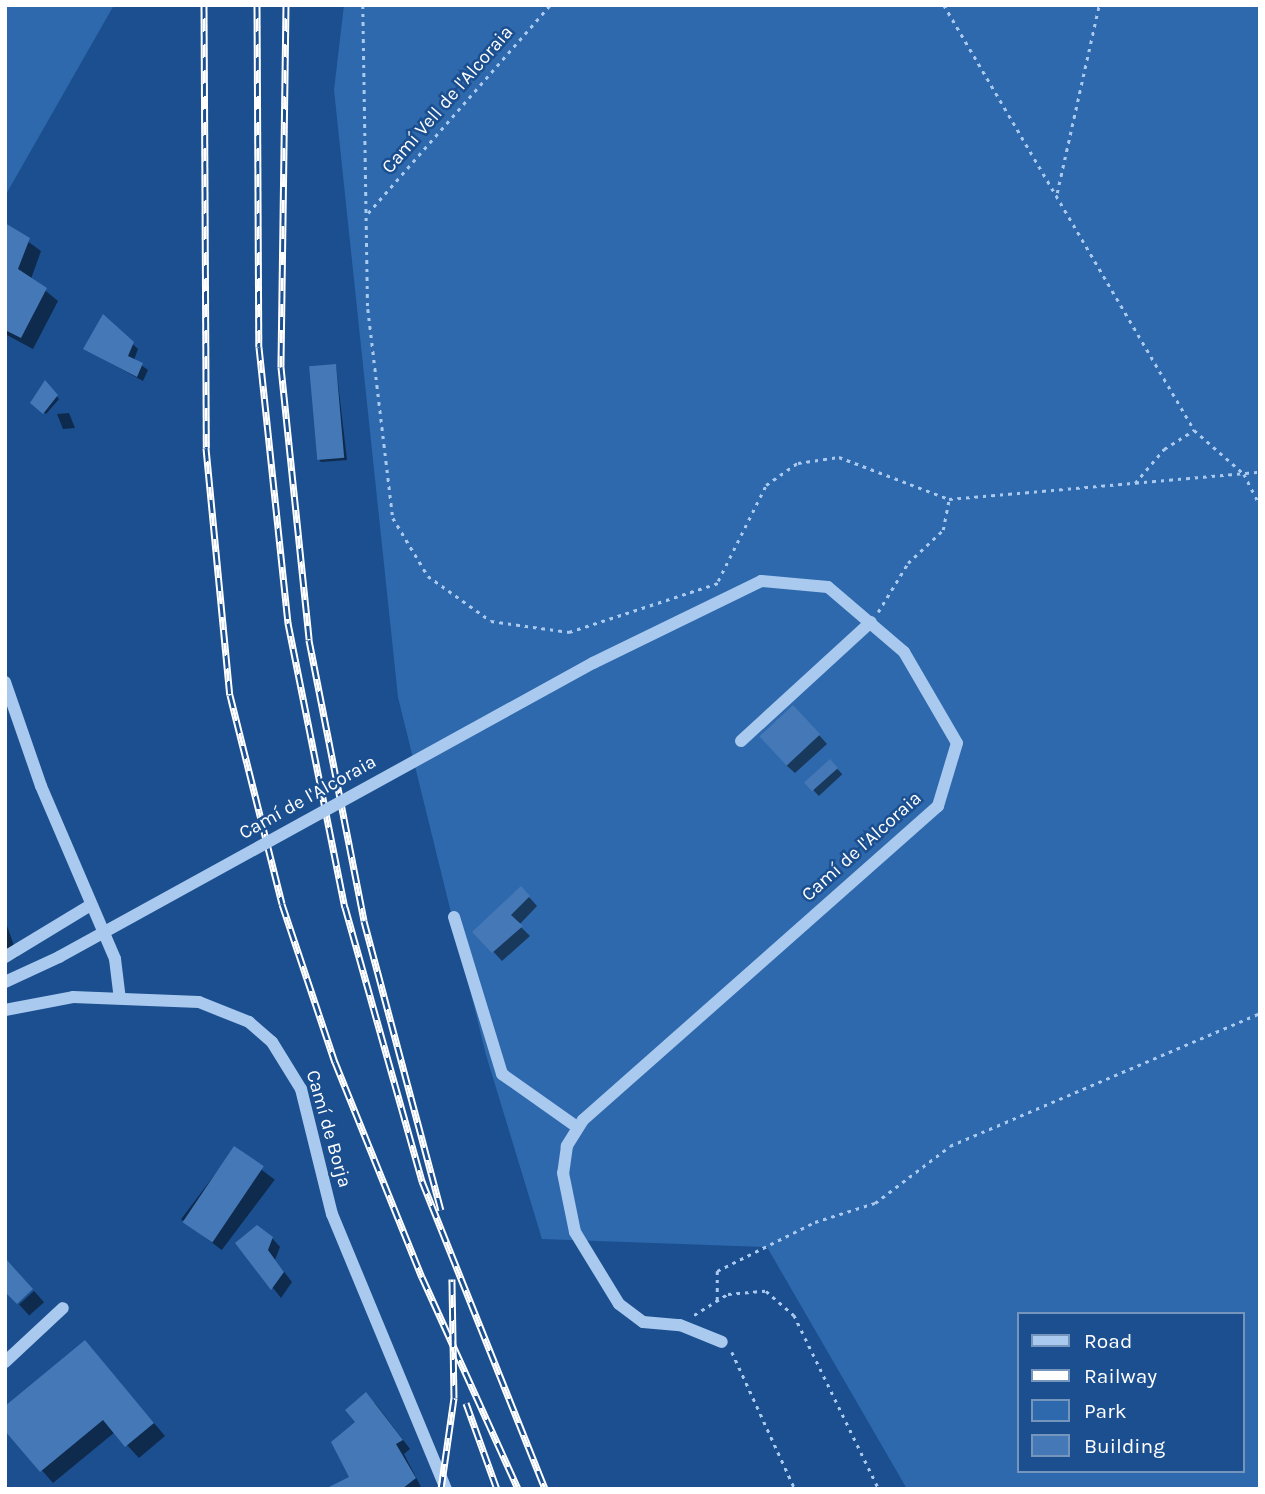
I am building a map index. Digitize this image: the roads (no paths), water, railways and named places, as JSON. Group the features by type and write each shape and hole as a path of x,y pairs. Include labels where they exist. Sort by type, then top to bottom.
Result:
{"street":[{"name":"Camí de l'Alcoraia","path":"5,982 59,957 593,663 716,606 761,581 828,587 904,652 957,743 938,806 577,1127"},
{"path":"741,741 871,622"},
{"path":"5,682 91,905 116,959 120,997"},
{"path":"5,957 91,905"},
{"path":"454,917 502,1074 577,1127 563,1173 575,1232 593,1268 630,1315 680,1325 722,1342"},
{"name":"Camí de Borja","path":"5,1010 120,997 223,1009 249,1022 287,1059 337,1227 446,1489"},
{"path":"5,1362 63,1308"}],"railway":[{"path":"204,5 206,448 230,695 282,904 335,1062 422,1277 518,1489"},
{"path":"257,5 259,347 288,623 345,907 422,1181 545,1489"},
{"path":"286,5 281,367 309,640 364,921 441,1210"},
{"path":"441,1489 454,1398 452,1279"},
{"path":"466,1403 497,1489"}]}
